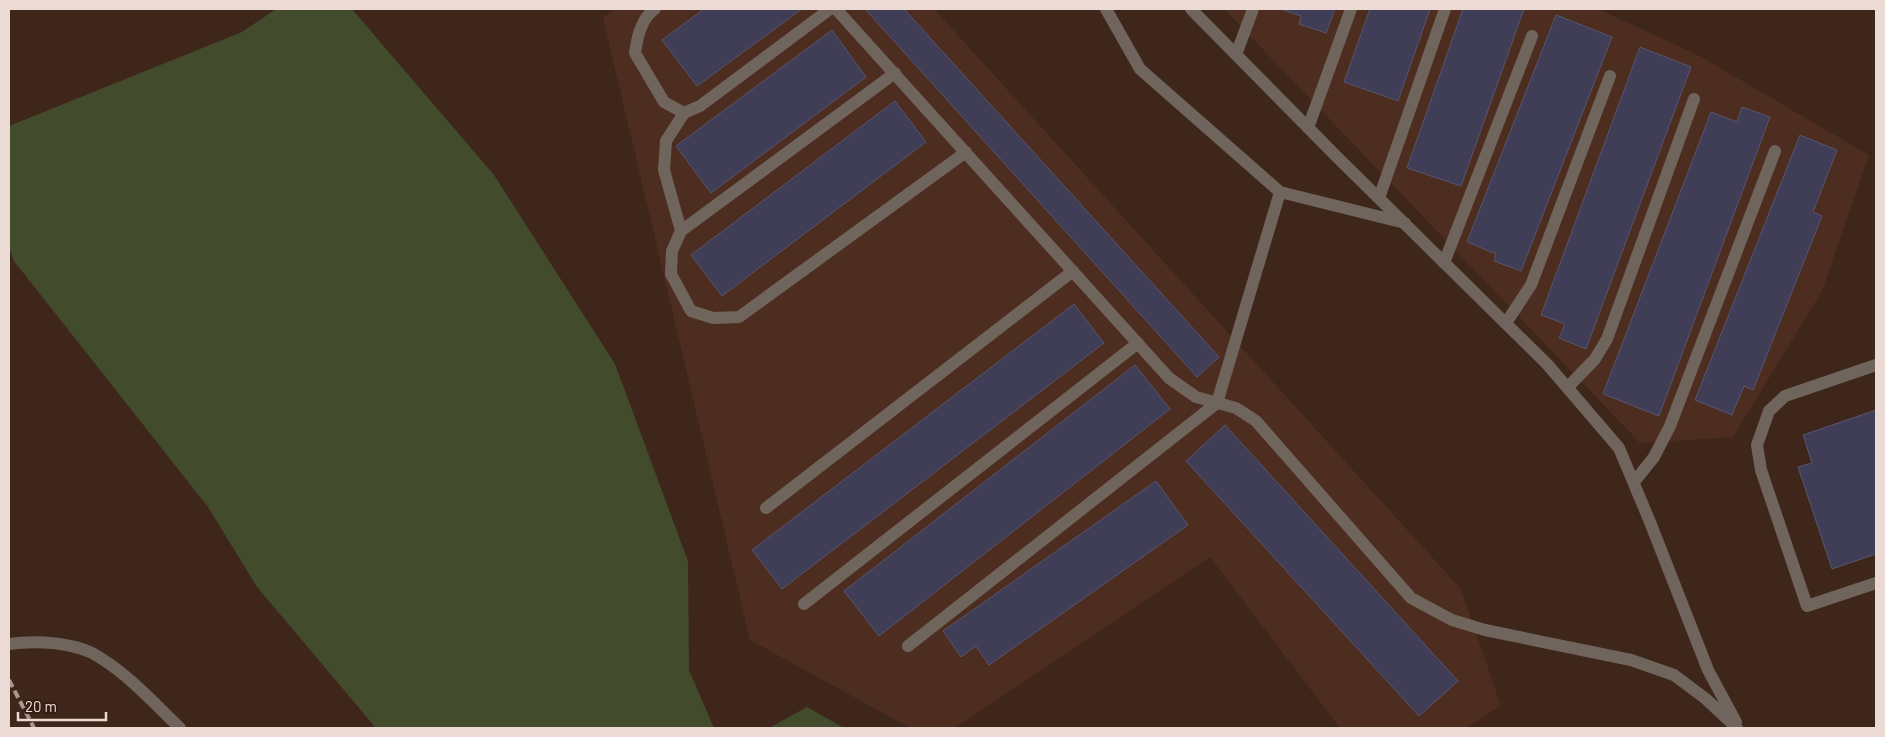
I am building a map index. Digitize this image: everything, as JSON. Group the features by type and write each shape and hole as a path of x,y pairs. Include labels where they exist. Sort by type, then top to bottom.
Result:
{"street":[{"path":"655,9 651,11 638,32 635,53 664,102 684,113"},
{"path":"681,231 664,170 666,142 684,113 700,106 830,9"},
{"path":"836,9 1169,378 1196,397 1236,408 1256,421 1411,598 1452,620 1486,630 1632,660 1674,675 1706,699 1738,728"},
{"path":"1106,9 1140,69 1280,192 1405,223"},
{"path":"1190,9 1547,364 1619,448 1708,670 1738,728"},
{"path":"1236,55 1253,9"},
{"path":"1308,128 1350,9"},
{"path":"1379,198 1445,9"},
{"path":"1444,263 1532,36"},
{"path":"894,73 681,231 672,251 672,274 691,310 713,318 739,317 966,152"},
{"path":"1506,323 1531,285 1610,76"},
{"path":"1568,387 1595,359 1607,339 1694,99"},
{"path":"1634,482 1654,457 1670,426 1775,152"},
{"path":"908,646 1217,403 1280,192"},
{"path":"766,508 1073,271"},
{"path":"804,604 1138,344"},
{"path":"1876,365 1785,396 1769,411 1757,445 1761,470 1807,606 1876,583"},
{"path":"9,644 24,642 66,645 98,656 131,681 180,728"}],"shaded area":[{"path":"615,9 934,9 1461,589 1501,706 1466,728 1340,728 1210,557 955,728 910,728 750,640 603,18"},
{"path":"1224,9 1598,9 1698,55 1869,155 1822,291 1733,437 1640,443"}],"green space":[{"path":"276,9 352,9 494,175 615,364 688,561 689,670 714,728 376,728 257,587 208,507 14,261 9,247 9,126 242,32"},
{"path":"807,707 844,728 769,728"}],"building":[{"path":"704,9 802,9 697,86 662,40"},
{"path":"865,9 904,9 1219,357 1197,377"},
{"path":"1280,9 1335,9 1326,33 1299,24 1301,16"},
{"path":"1370,9 1430,9 1398,101 1344,82"},
{"path":"1463,9 1524,9 1461,186 1407,168"},
{"path":"1556,15 1612,37 1521,271 1494,261 1496,254 1467,242"},
{"path":"832,30 866,77 711,193 676,146"},
{"path":"1640,47 1691,67 1586,349 1559,338 1565,324 1541,315"},
{"path":"895,101 926,142 722,296 691,255"},
{"path":"1742,107 1770,117 1659,416 1603,394 1711,112 1737,122"},
{"path":"1800,135 1837,150 1813,212 1822,216 1753,390 1744,386 1732,415 1695,400"},
{"path":"1074,304 1104,343 782,589 752,550"},
{"path":"1135,365 1170,409 879,636 844,591"},
{"path":"1876,410 1876,554 1832,569 1798,467 1812,463 1803,435"},
{"path":"1225,425 1458,681 1419,716 1186,461"},
{"path":"1156,481 1188,525 989,665 976,646 961,657 943,631"}],"railway":[{"path":"9,680 34,728"}]}
